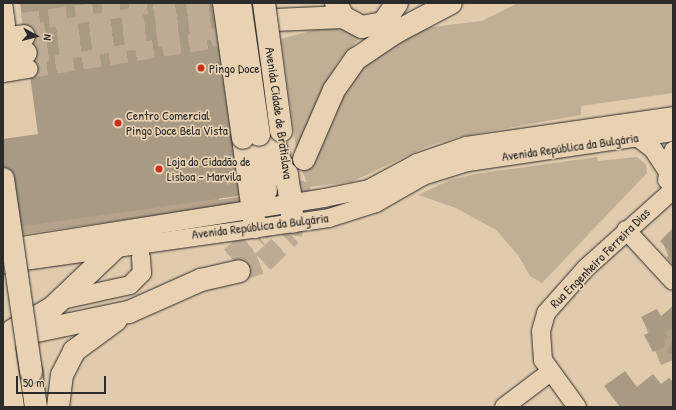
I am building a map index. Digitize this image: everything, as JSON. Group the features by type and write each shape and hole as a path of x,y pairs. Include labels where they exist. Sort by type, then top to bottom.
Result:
{"main road":[{"name":"Avenida Cidade de Bratislava","path":"224,3 263,133"},
{"path":"240,3 263,133 292,206"},
{"path":"252,3 263,133 266,191"},
{"path":"304,158 334,90 356,59 396,32 451,3"},
{"path":"269,11 340,10 352,23 373,26 391,16 403,4"},
{"name":"Avenida Cidade de Bratislava","path":"254,218 263,133 269,11"},
{"path":"3,57 16,38"},
{"path":"3,179 36,407"},
{"path":"3,334 35,320 62,300 109,254"},
{"path":"58,407 62,375 74,351 129,312 235,265"},
{"path":"13,407 3,339 129,312"}],"street":[{"path":"3,3 16,38 3,73"},
{"name":"Avenida República da Bulgária","path":"3,264 109,254 254,218 292,206 370,189 417,163 466,146 673,116"},
{"name":"Avenida República da Bulgária","path":"292,206 329,218 376,203 423,176 468,162 673,132"},
{"path":"637,137 653,149 668,187"},
{"path":"668,187 673,151"},
{"name":"Rua Engenheiro Ferreira Dias","path":"577,407 549,373 540,346 546,313 552,302 668,187"},
{"name":"Avenida República da Bulgária","path":"3,249 254,218"},
{"path":"626,230 673,281"},
{"path":"62,300 130,285 142,273 139,257 134,274 114,281 102,275 109,254"},
{"path":"504,407 549,373"}],"shaded area":[{"path":"518,3 673,3 673,93 581,106 581,115 458,137 426,147 351,182 309,187 298,162 281,39 321,28 341,29 360,38 340,59 324,87 310,118 299,157 357,68 390,42 432,27 482,21"},
{"path":"597,157 598,161 637,157 646,165 647,173 542,283 530,276 518,255 496,230 456,208 418,195 450,180 475,174"}],"building":[{"name":"Centro Comercial Pingo Doce Bela Vista","path":"20,3 211,3 238,196 3,229 3,139 38,134"},
{"path":"673,228 673,264 667,258 670,251 660,241"},
{"path":"673,306 673,328 665,332 668,338 664,340 665,346 653,352 644,335 651,332 641,317 657,309 661,316"},
{"path":"673,336 673,354 668,353"},
{"path":"625,371 637,387 653,374 661,384 669,378 673,382 673,407 620,407 604,386"}],"tunnel":[{"path":"22,22 162,3"},
{"path":"24,36 234,3"},
{"path":"26,53 275,20"},
{"path":"29,69 210,40 237,25"},
{"path":"239,271 263,262 291,235 304,159"},
{"path":"231,258 258,235 266,212"}],"place":[{"name":"Pingo Doce","path":"201,68"},
{"name":"Centro Comercial Pingo Doce Bela Vista","path":"118,123"},
{"name":"Loja do Cidadão de Lisboa - Marvila","path":"159,169"}]}
